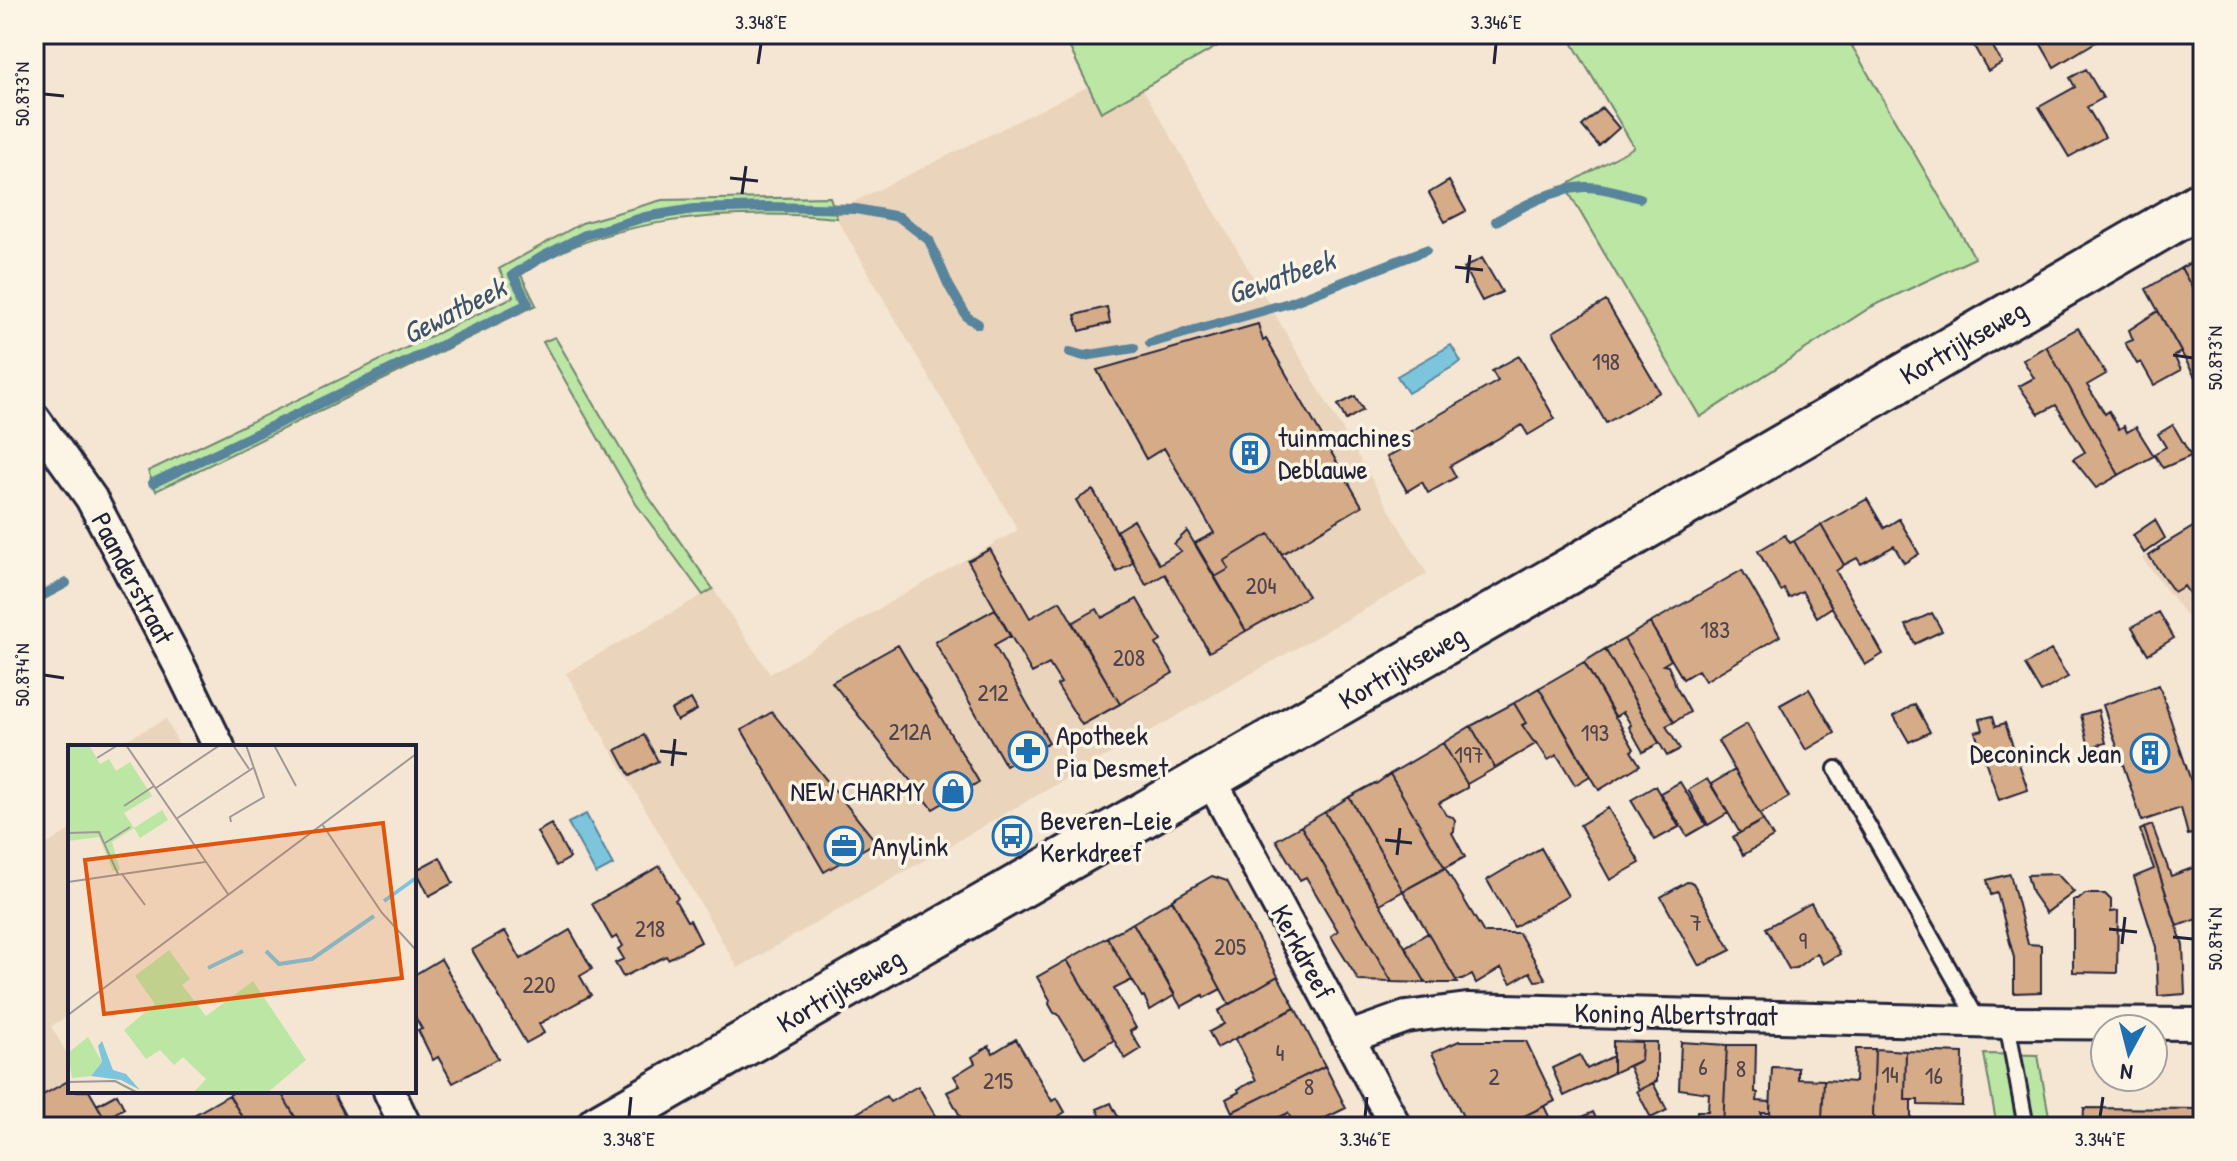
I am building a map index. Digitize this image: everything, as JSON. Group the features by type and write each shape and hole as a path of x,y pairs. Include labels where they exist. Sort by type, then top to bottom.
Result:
{"main road":[{"name":"Kortrijkseweg","path":"599,1127 1210,778 2203,203"}],"street":[{"name":"Paanderstraat","path":"34,418 91,498 218,745"},
{"name":"Kerkdreef","path":"1210,778 1396,1127"},
{"name":"Koning Albertstraat","path":"1350,1037 1406,1017 1467,1009 1993,1023 2203,1024"},
{"path":"390,1093 406,1127"}],"lane":[{"path":"1836,769 1993,1023 2026,1127"}],"shaded area":[{"path":"1089,86 1102,112 1143,89 1427,574 738,968 566,673 713,589 770,674 1018,530 833,212"},
{"path":"2203,521 2203,638 2142,558"},
{"path":"166,719 179,745 116,745"},
{"path":"68,831 68,1016 51,1026 68,1056 68,1080 34,1100 34,852"}],"green space":[{"path":"1063,34 1239,34 1101,112"},
{"path":"1567,34 1845,34 1975,258 1871,307 1700,417 1565,186 1634,147"},
{"path":"830,197 837,218 757,215 673,221 632,228 555,255 521,275 536,305 156,491 148,471 513,297 499,269 582,223 662,200"},
{"path":"555,337 648,496 713,589 703,595 636,504 543,342"},
{"path":"1984,1054 2038,1055 2051,1127 1997,1127"}],"water":[{"path":"1451,345 1461,362 1408,393 1397,376"},
{"path":"586,814 613,865 596,874 568,823"}],"building":[{"path":"1967,34 1986,34 2002,63 1988,71"},
{"path":"2035,34 2095,34 2099,40 2054,67"},
{"path":"2086,69 2103,98 2087,107 2105,137 2069,157 2039,107 2075,87 2070,78"},
{"path":"1602,108 1619,128 1599,146 1582,126"},
{"path":"1449,181 1466,211 1445,222 1429,193"},
{"path":"2203,256 2203,307 2181,268"},
{"path":"1482,258 1502,292 1482,301 1464,268"},
{"path":"2181,268 2203,307 2203,373 2195,377 2146,289"},
{"path":"1606,301 1660,392 1606,423 1553,332"},
{"path":"1107,307 1110,323 1080,331 1075,315"},
{"path":"2158,311 2181,352 2174,356 2181,370 2154,385 2125,343 2133,340 2129,330"},
{"name":"tuinmachines Deblauwe","path":"1258,324 1263,341 1266,339 1362,506 1282,554 1269,534 1224,561 1229,569 1215,577 1195,543 1214,533 1164,448 1146,459 1097,370"},
{"path":"2078,328 2106,374 2087,385 2105,414 2109,411 2119,429 2124,426 2127,432 2136,427 2154,456 2119,475 2046,346"},
{"path":"2046,346 2119,475 2096,488 2073,459 2085,452 2056,405 2039,414 2019,386 2034,378 2023,360"},
{"path":"1519,356 1555,419 1528,435 1522,425 1450,466 1456,477 1428,493 1422,482 1407,491 1387,457 1403,448 1397,439 1498,381 1492,371"},
{"path":"1355,396 1363,410 1346,420 1338,405"},
{"path":"2173,425 2191,456 2163,468 2154,454 2166,447 2158,434"},
{"path":"1093,490 1134,562 1117,572 1076,500"},
{"path":"1867,499 1884,528 1899,519 1919,554 1904,563 1894,546 1861,564 1857,558 1844,565 1821,525"},
{"path":"1134,520 1159,564 1181,551 1174,544 1187,531 1246,631 1209,652 1165,574 1146,585 1116,531"},
{"path":"2155,520 2165,538 2144,553 2133,535"},
{"path":"2203,521 2203,613 2184,586 2174,592 2149,556"},
{"path":"1821,525 1844,565 1836,571 1883,654 1865,665 1794,541"},
{"name":"tuinmachines Deblauwe","path":"1269,534 1308,596 1246,631 1215,577 1229,569 1224,561"},
{"path":"1785,535 1790,543 1794,541 1832,607 1817,617 1802,591 1789,598 1784,589 1781,591 1758,551"},
{"path":"990,549 1030,618 1060,601 1120,704 1082,725 1057,685 1061,683 1049,664 1032,673 968,561"},
{"path":"1742,570 1780,636 1705,681 1698,670 1683,679 1650,623"},
{"path":"1137,599 1161,641 1156,644 1173,673 1120,704 1072,623 1097,609 1102,618"},
{"path":"995,609 1010,636 994,645 1049,742 1006,766 935,642"},
{"path":"2159,612 2174,638 2148,654 2132,627"},
{"path":"1932,613 1942,631 1915,644 1906,625"},
{"path":"1650,623 1671,660 1663,665 1668,666 1690,712 1674,722 1624,639"},
{"path":"1624,639 1674,722 1666,726 1680,749 1667,756 1605,649"},
{"path":"898,645 979,782 933,809 832,682"},
{"path":"1605,649 1659,743 1643,752 1623,712 1615,717 1584,662"},
{"path":"2051,650 2068,677 2041,692 2025,665"},
{"path":"1584,662 1640,765 1599,790 1539,688"},
{"name":"Deconinck Jean","path":"2159,685 2198,802 2203,807 2203,831 2188,835 2181,808 2142,821 2103,705"},
{"path":"1539,688 1590,776 1575,785 1557,755 1548,760 1522,725 1526,723 1514,703"},
{"path":"1809,689 1835,733 1806,750 1780,705"},
{"path":"691,699 697,710 677,721 671,710"},
{"path":"1514,703 1526,723 1522,725 1537,743 1495,768 1471,726"},
{"path":"1915,704 1930,732 1909,742 1894,716"},
{"path":"2098,710 2106,743 2089,747 2081,715"},
{"path":"772,712 876,842 824,872 742,730"},
{"path":"1993,716 1996,726 2005,723 2028,790 1999,800 1975,732 1983,730 1980,719"},
{"path":"1747,724 1789,797 1760,814 1718,741"},
{"path":"1471,726 1495,768 1467,784 1443,743"},
{"path":"644,735 658,761 630,776 616,750"},
{"path":"1443,743 1467,784 1467,788 1439,803 1446,815 1455,820 1452,833 1465,857 1445,868 1390,774"},
{"path":"1735,770 1763,820 1740,833 1711,784"},
{"path":"1390,774 1445,868 1403,891 1349,797"},
{"path":"1707,779 1728,813 1708,825 1688,790"},
{"path":"1680,782 1706,825 1687,836 1660,793"},
{"path":"1655,786 1679,827 1655,840 1631,800"},
{"path":"1349,797 1403,891 1380,904 1325,812"},
{"path":"1608,808 1640,863 1610,880 1580,825"},
{"path":"1325,812 1426,983 1392,982 1301,826"},
{"path":"1763,820 1773,837 1743,855 1733,837"},
{"path":"551,824 570,858 556,866 537,832"},
{"path":"2152,825 2171,876 2195,867 2203,890 2203,917 2177,926 2144,828"},
{"path":"1301,826 1392,982 1359,981 1331,936 1338,931 1306,877 1300,880 1276,840"},
{"path":"2144,828 2183,945 2185,994 2158,996 2156,947 2134,877 2154,869 2140,830"},
{"path":"1541,848 1568,896 1514,927 1487,880"},
{"path":"440,857 453,883 429,896 416,870"},
{"path":"660,866 678,898 675,900 701,942 623,977 615,963 624,959 618,949 623,946 617,936 612,939 592,904"},
{"path":"1445,868 1484,933 1519,933 1546,980 1535,981 1530,972 1511,983 1501,968 1476,983 1472,975 1456,980 1403,891"},
{"path":"2010,874 2028,944 2041,945 2041,992 2014,993 2014,958 1997,893 1991,895 1987,880"},
{"path":"2057,874 2074,892 2046,913 2032,893 2027,875"},
{"path":"1212,876 1227,881 1278,976 1229,1004 1172,899"},
{"path":"1687,882 1693,883 1731,950 1699,966 1661,897"},
{"path":"2085,894 2105,894 2111,900 2111,912 2118,911 2117,973 2073,972 2073,900"},
{"path":"1172,900 1221,989 1181,1007 1133,923"},
{"path":"1811,903 1840,954 1823,964 1817,953 1796,968 1789,969 1766,928"},
{"path":"1133,923 1175,995 1150,1010 1107,937"},
{"path":"570,930 592,969 580,976 591,995 539,1024 544,1033 526,1043 472,950 505,931 521,959"},
{"path":"1428,933 1457,983 1426,983 1405,947"},
{"path":"1107,937 1132,980 1114,989 1136,1028 1130,1031 1141,1049 1125,1059 1067,960"},
{"path":"441,959 498,1058 453,1083 438,1057 433,1060 418,1030 422,1029 416,1018 416,974"},
{"path":"1067,960 1114,1040 1085,1058 1058,1014 1054,1013 1037,977"},
{"path":"1278,976 1295,1008 1217,1048 1209,1032 1224,1024 1218,1011"},
{"path":"1295,1008 1325,1066 1232,1112 1226,1099 1256,1080 1235,1039"},
{"path":"1016,1039 1052,1101 1057,1098 1065,1112 1059,1116 1066,1125 966,1127 947,1092 960,1086 954,1076 975,1063 972,1057 989,1046 993,1053"},
{"path":"1459,1041 1526,1041 1555,1101 1502,1127 1468,1127 1432,1053"},
{"path":"1613,1041 1642,1042 1641,1060 1613,1073"},
{"path":"1642,1042 1657,1042 1657,1081 1639,1090 1629,1066 1641,1060"},
{"path":"1681,1042 1727,1045 1723,1127 1696,1127 1697,1111 1708,1111 1709,1093 1679,1089"},
{"path":"1727,1045 1756,1045 1755,1092 1758,1093 1757,1101 1770,1102 1770,1113 1761,1113 1768,1127 1723,1127"},
{"path":"1856,1049 1875,1049 1873,1115 1879,1127 1826,1127 1822,1119 1824,1080 1855,1082"},
{"path":"1875,1049 1906,1051 1905,1100 1911,1100 1911,1125 1907,1127 1879,1127 1873,1115"},
{"path":"1906,1051 1963,1053 1962,1106 1918,1105 1918,1100 1905,1100"},
{"path":"1580,1055 1587,1069 1613,1056 1613,1073 1564,1096 1552,1068"},
{"path":"1325,1066 1346,1108 1307,1127 1295,1127 1288,1113 1271,1121 1275,1127 1240,1127 1232,1112"},
{"path":"1772,1067 1798,1068 1798,1079 1824,1080 1822,1119 1805,1117 1805,1127 1776,1127 1770,1113"},
{"path":"68,1081 68,1093 90,1093 110,1127 34,1127 34,1100"},
{"path":"1653,1083 1667,1110 1651,1118 1637,1091"},
{"path":"918,1086 942,1127 858,1127 852,1116 886,1096 890,1102"},
{"path":"281,1093 301,1127 248,1127 229,1095"},
{"path":"281,1093 333,1093 351,1127 301,1127"},
{"path":"117,1094 124,1108 105,1119 97,1105"},
{"path":"229,1095 248,1127 173,1127"},
{"path":"1111,1103 1123,1127 1106,1127 1097,1109"},
{"path":"1544,1106 1554,1127 1502,1127"},
{"path":"2084,1108 2203,1109 2203,1127 2083,1127"},
{"path":"1593,1112 1600,1127 1561,1127"}],"waterway":[{"name":"Gewatbeek","path":"1496,221 1538,199 1572,188 1598,188 1640,198"},
{"name":"Gewatbeek","path":"153,483 528,304 513,275 585,235 645,217 694,209 767,207 856,209 899,217 929,240 949,286 967,317 978,324"},
{"name":"Gewatbeek","path":"1150,343 1289,303 1426,250"},
{"name":"Gewatbeek","path":"1070,352 1084,356 1134,348"},
{"name":"Gewatbeek","path":"34,600 66,583"}],"place":[{"name":"tuinmachines Deblauwe","path":"1250,453"},
{"name":"Apotheek Pia Desmet","path":"1028,751"},
{"name":"Deconinck Jean","path":"2150,753"},
{"name":"NEW CHARMY","path":"953,791"},
{"name":"Beveren-Leie Kerkdreef","path":"1012,836"},
{"name":"Anylink","path":"844,846"}]}
